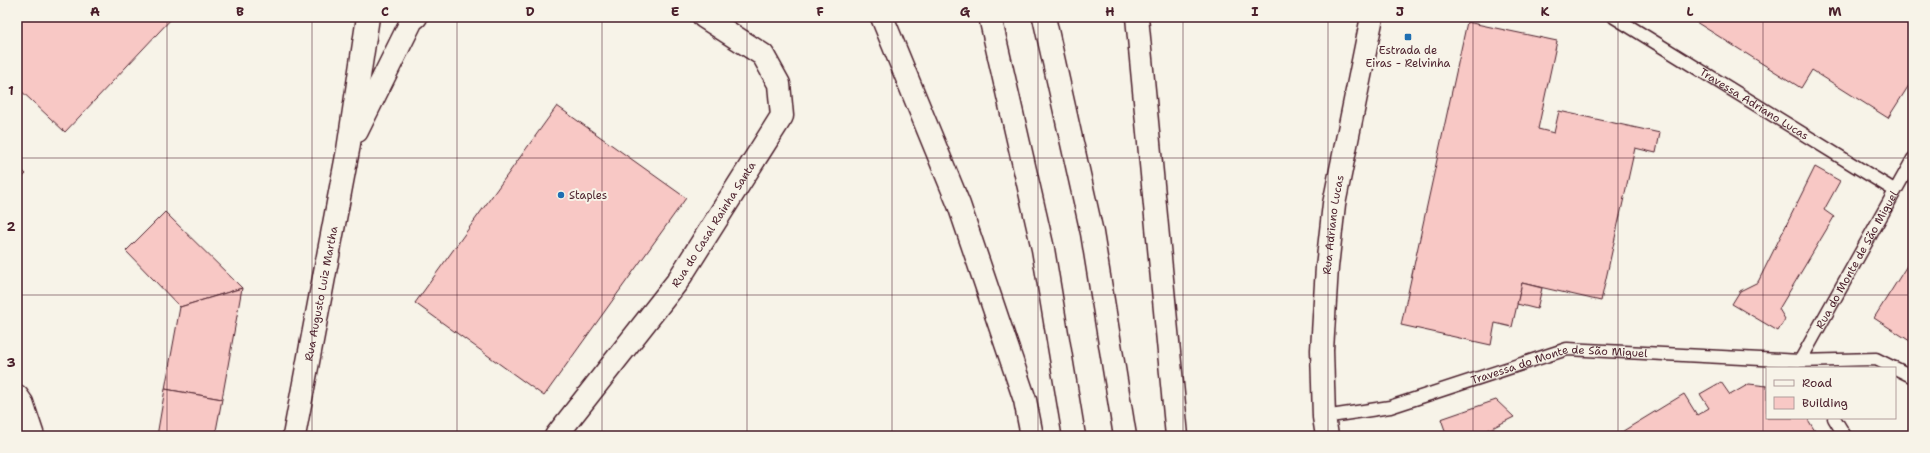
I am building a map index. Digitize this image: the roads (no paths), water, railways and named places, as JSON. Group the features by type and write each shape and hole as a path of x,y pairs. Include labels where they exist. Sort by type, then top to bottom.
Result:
{"main road":[{"name":"Rua Augusto Luiz Martha","path":"294,436 348,150 368,17"},
{"name":"Rua Augusto Luiz Martha","path":"348,150 412,20 416,17"},
{"name":"Rua do Casal Rainha Santa","path":"556,436 677,282 782,116 779,84 763,55 704,17"},
{"path":"882,17 959,205 1025,400 1032,436"},
{"path":"990,17 1043,249 1074,436"},
{"path":"1044,17 1092,233 1125,436"},
{"path":"1138,17 1177,436"},
{"name":"Rua Adriano Lucas","path":"1326,427 1323,343 1327,267 1334,204 1372,17"},
{"path":"17,396 22,403 33,436"}],"lane":[{"name":"Travessa Adriano Lucas","path":"1614,17 1894,190"},
{"name":"Rua do Monte de São Miguel","path":"1802,365 1894,190 1913,159"},
{"name":"Travessa do Monte de São Miguel","path":"1326,427 1567,349 1802,365 1876,359 1893,367"},
{"name":"Travessa do Monte de São Miguel","path":"1896,368 1913,377"},
{"path":"1835,419 1845,436"}],"place":[{"name":"Estrada de Eiras - Relvinha","path":"1408,37"},
{"name":"Staples","path":"561,195"}]}
